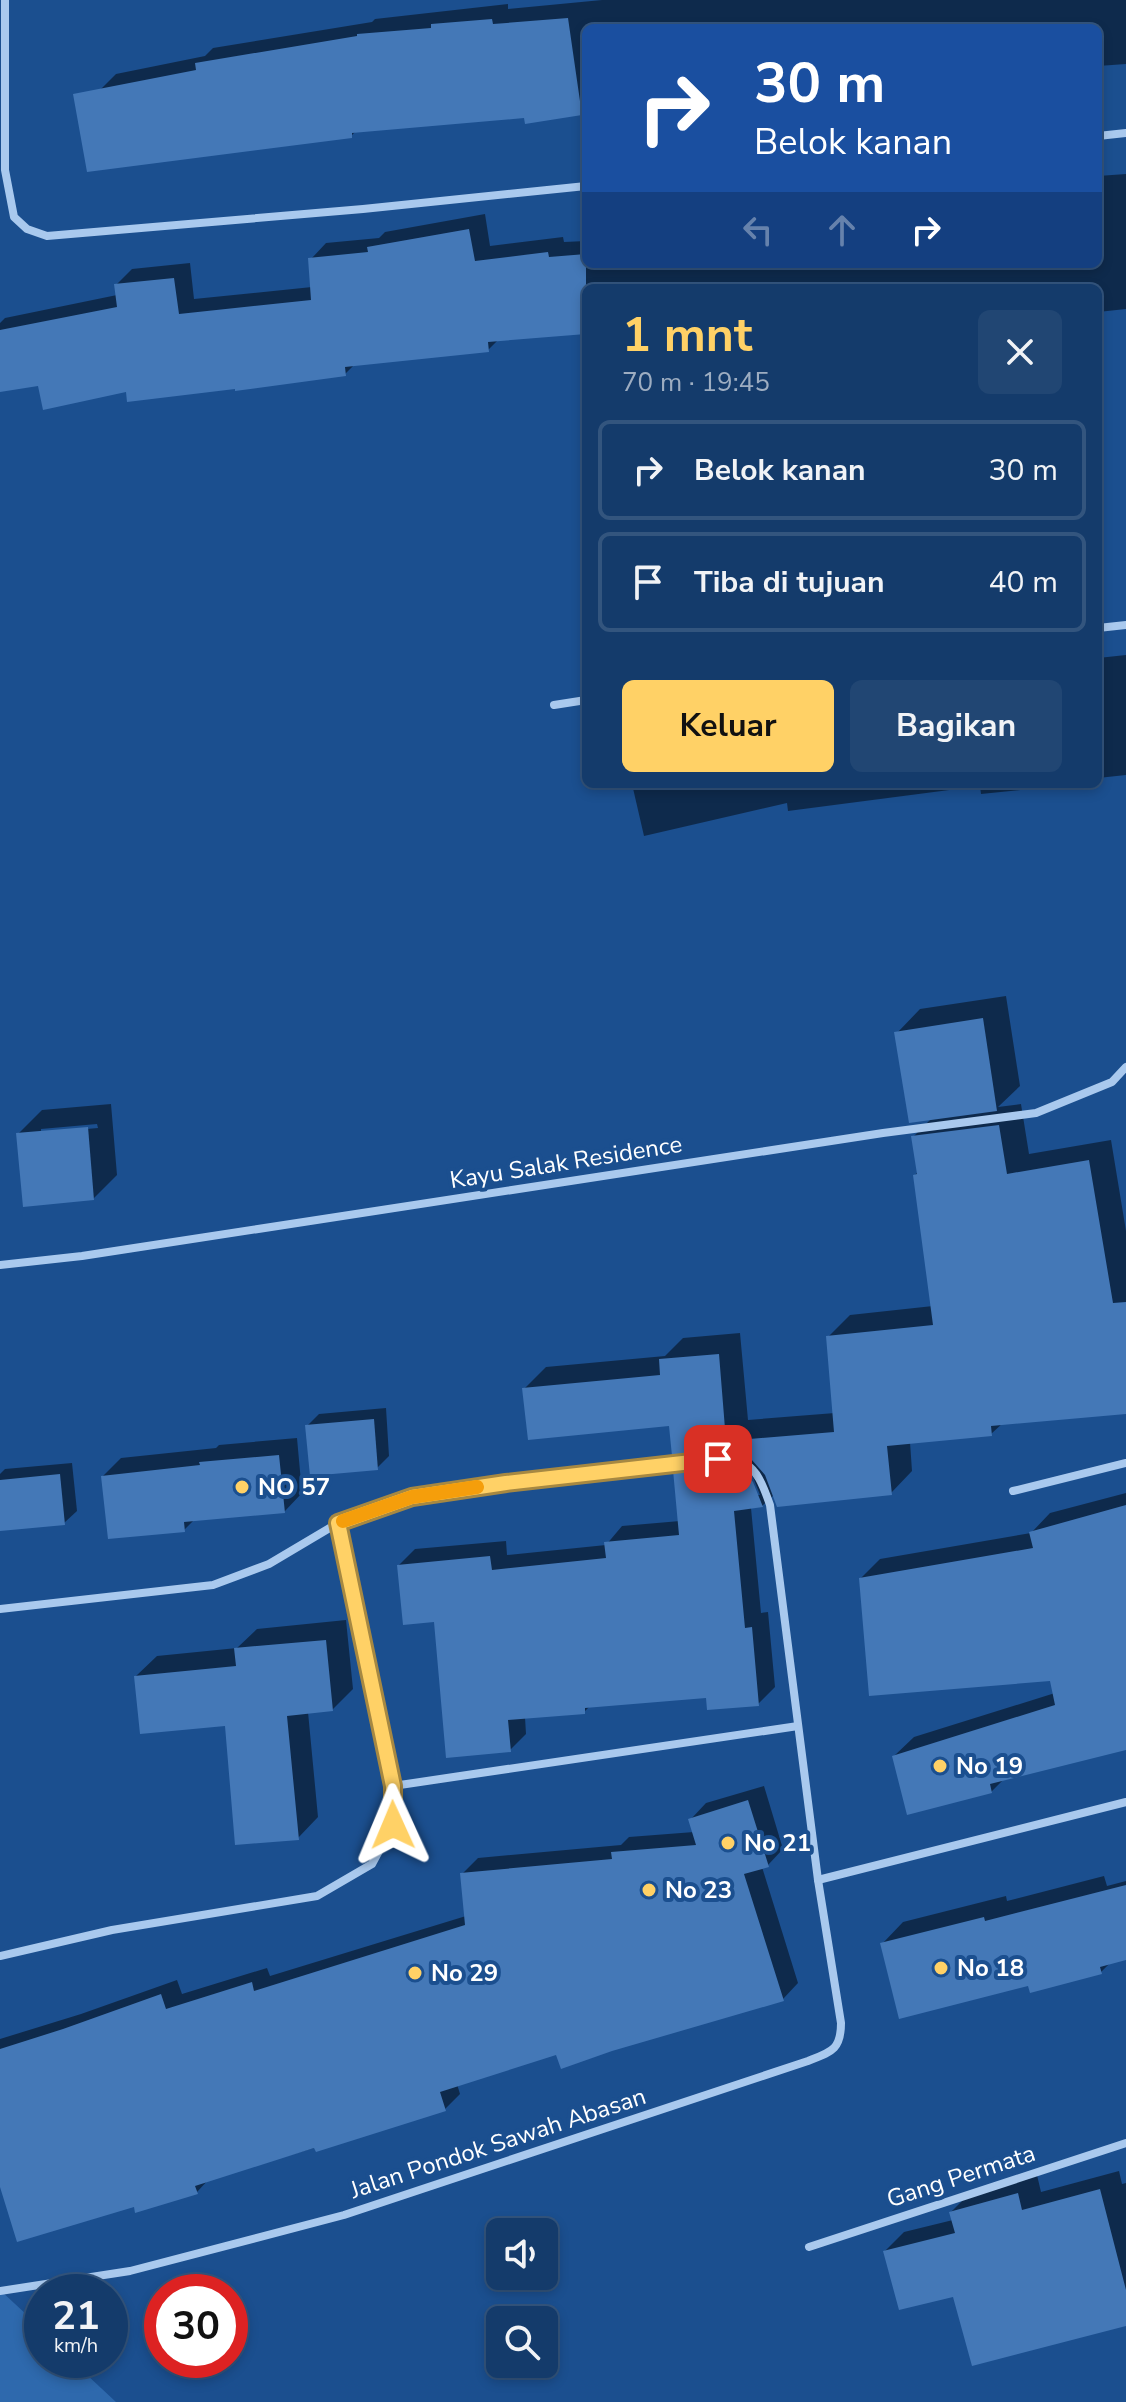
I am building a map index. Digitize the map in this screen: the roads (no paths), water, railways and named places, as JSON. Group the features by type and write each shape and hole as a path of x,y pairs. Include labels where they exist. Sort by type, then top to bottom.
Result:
{"street":[{"path":"5,0 2,170 14,217 27,229 47,236 582,186"},
{"path":"1102,136 1126,133"},
{"path":"1102,628 1126,625"},
{"path":"554,705 582,701"},
{"name":"Kayu Salak Residence","path":"0,1265 82,1256 883,1133 1036,1113 1112,1082 1126,1067"},
{"name":"Jalan Pondok Sawah Abasan","path":"0,1609 213,1585 269,1564 338,1523 412,1497 699,1459 737,1459 760,1475 770,1505 818,1880 841,2023 841,2039 831,2052 344,2215 130,2271 0,2291"},
{"path":"1013,1491 1126,1463"},
{"path":"0,1956 112,1930 317,1896 372,1864 393,1825 393,1786 338,1523"},
{"path":"393,1786 798,1726"},
{"path":"818,1880 1126,1802"},
{"name":"Gang Permata","path":"809,2247 1126,2143"}],"place":[{"name":"NO 57","path":"242,1487"},
{"name":"No 19","path":"940,1766"},
{"name":"No 21","path":"728,1843"},
{"name":"No 23","path":"649,1890"},
{"name":"No 18","path":"941,1968"},
{"name":"No 29","path":"415,1973"}]}
